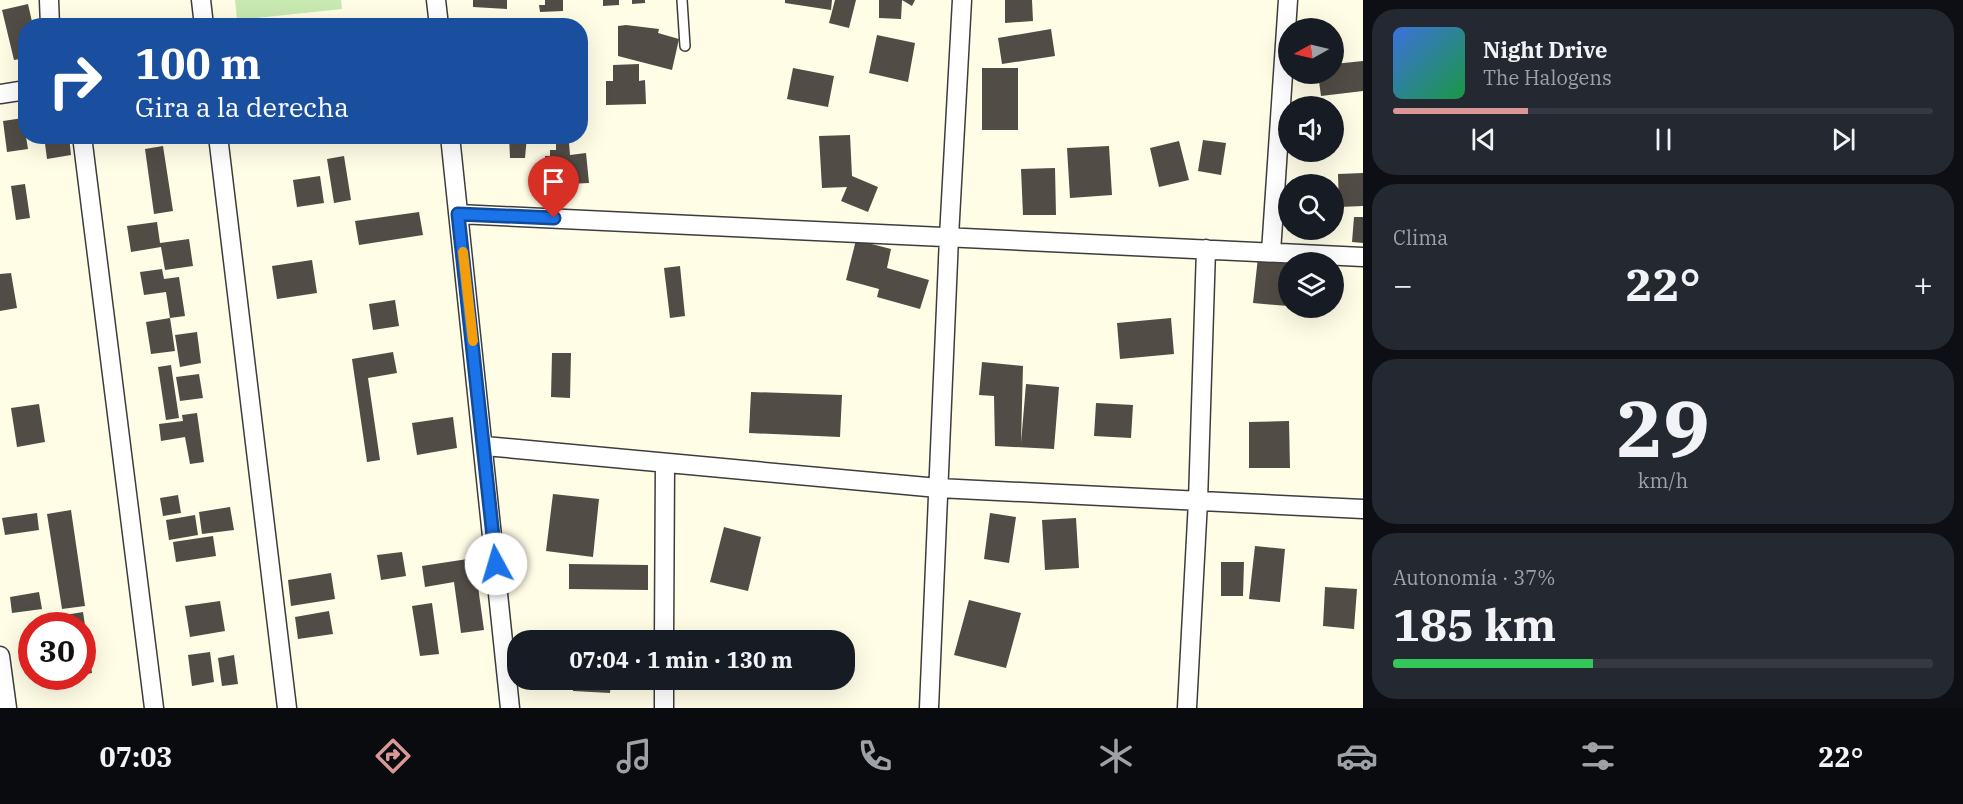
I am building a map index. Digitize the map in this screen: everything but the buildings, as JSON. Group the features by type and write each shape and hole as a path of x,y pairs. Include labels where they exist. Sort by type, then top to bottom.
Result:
{"street":[{"path":"49,0 50,18"},
{"path":"201,0 203,18"},
{"path":"436,0 438,18"},
{"path":"929,708 949,237 962,0"},
{"path":"1271,252 1288,0"},
{"path":"0,94 18,91"},
{"path":"83,144 154,708"},
{"path":"219,144 287,708"},
{"path":"451,144 485,446 504,707"},
{"path":"458,214 1363,257"},
{"path":"1187,708 1198,501 1206,249"},
{"path":"485,446 938,488 1363,509"},
{"path":"664,630 665,464"},
{"path":"0,656 7,708"},
{"path":"664,690 664,708"}],"lane":[{"path":"682,0 686,46"}],"green space":[{"path":"235,0 341,0 342,9 237,18"}],"slow traffic":[{"path":"463,252 473,341"}],"route":[{"path":"496,564 485,446 458,214 554,218"}]}
